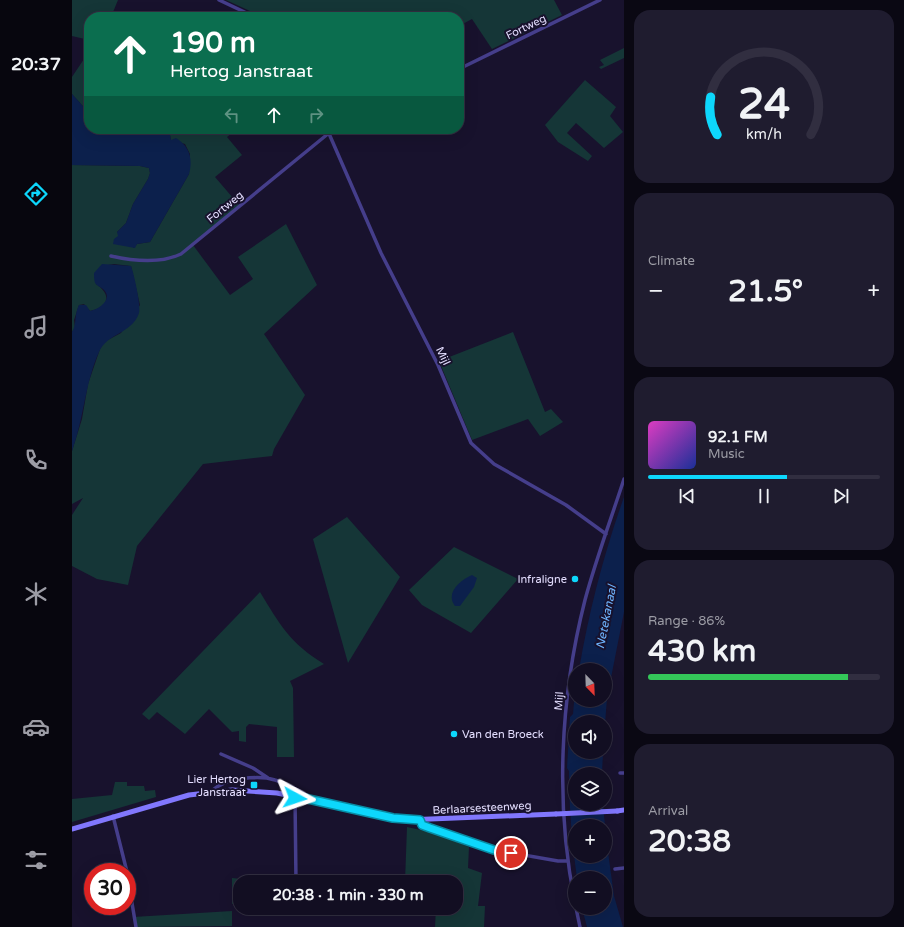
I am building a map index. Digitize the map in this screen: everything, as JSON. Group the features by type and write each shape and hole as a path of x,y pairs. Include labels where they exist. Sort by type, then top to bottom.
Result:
{"street":[{"path":"219,0 244,12"},
{"name":"Fortweg","path":"464,67 600,0"},
{"name":"Fortweg","path":"111,256 125,259 157,260 169,259 181,254 328,134"},
{"name":"Mijl","path":"329,134 383,257 438,365 471,443 480,453 494,464 566,505 606,534"},
{"name":"Mijl","path":"568,861 564,826 563,794 565,738 571,666 586,600 624,479"},
{"name":"Berlaarsesteenweg","path":"220,754 254,768 268,778 320,802"},
{"name":"Berlaarsesteenweg","path":"212,791 229,782 244,778 268,778"},
{"name":"Berlaarsesteenweg","path":"72,829 177,798 212,791 258,790 295,796 393,818 420,820 624,810"},
{"path":"295,796 296,875"},
{"path":"113,816 125,863"},
{"path":"420,820 422,825 495,850 558,861 568,861"},
{"path":"614,869 624,868"},
{"path":"134,915 136,927"},
{"path":"577,915 580,927"}],"green space":[{"path":"72,0 118,0 113,12 84,12 84,39 72,36"},
{"path":"226,0 554,0 562,15 492,49 472,19 464,23 464,12 252,12"},
{"path":"624,48 624,58 601,69 599,67 604,65 600,60"},
{"path":"84,59 84,107 72,94 72,77"},
{"path":"585,80 616,107 610,116 623,132 604,148 576,123 567,133 592,156 588,161 558,142 545,125"},
{"path":"154,134 231,134 227,137 242,155 215,177 239,205 193,245 230,295 253,279 238,257 286,224 317,285 264,334 305,395 274,449 272,456 203,464 137,546 128,585 97,579 72,566 72,515 83,498 72,504 72,451 82,419 88,384 100,349 104,342 121,333 140,305 131,266 114,264 108,265 96,284 101,288 106,296 104,304 101,307 90,311 84,304 79,305 74,320 75,328 72,332 72,165 140,166 149,168 150,173 148,179 133,204 126,223 117,232 134,248 137,244 150,242 189,174 190,154 185,144 171,140 170,135"},
{"path":"513,332 545,412 551,409 563,422 540,436 528,419 472,440 439,361"},
{"path":"347,517 400,577 348,663 313,539"},
{"path":"454,547 518,579 471,633 422,605 409,590"},
{"path":"260,592 280,624 294,641 302,649 324,664 290,681 293,688 294,757 277,757 277,727 249,724 246,727 246,742 239,741 239,731 232,732 209,709 185,734 157,712 149,720 142,714"},
{"path":"115,782 127,782 127,786 144,786 145,791 155,790 156,797 72,822 72,799 112,795"},
{"path":"407,827 439,834 469,847 468,868 482,873 478,906 485,906 484,927 435,927 436,915 463,915 463,875 405,875"},
{"path":"232,878 233,904 232,904"},
{"path":"232,911 232,926 135,927 133,917"}],"water":[{"path":"72,94 84,107 84,134 170,135 171,140 176,138 187,149 191,163 189,174 150,242 137,244 135,248 113,244 114,239 118,236 117,232 126,223 133,204 148,179 150,173 149,168 140,166 72,165"},
{"path":"102,264 131,266 138,297 139,313 136,320 131,325 108,341 99,352 87,388 72,451 72,332 79,305 86,305 90,311 101,306 106,300 106,293 95,283 94,279 94,273"},
{"name":"Netekanaal","path":"624,497 624,612 612,673 612,663 580,663 587,626 610,539"},
{"path":"472,575 477,578 474,587 460,606 455,606 452,601 452,596 455,588 463,580"},
{"path":"574,707 606,707 606,715 572,715"},
{"path":"568,751 568,759 603,759 602,767 568,767 568,770 567,768"},
{"path":"570,811 604,811 604,819 571,819"},
{"path":"575,863 610,863 611,871 576,871"},
{"path":"612,881 614,896 623,927 587,927 584,915 612,915"}],"place":[{"name":"Infraligne","path":"575,579"},
{"name":"Van den Broeck","path":"454,734"},
{"name":"Lier Hertog Janstraat","path":"254,785"}],"route":[{"path":"295,798 295,796 393,818 420,820 422,825 430,828 494,850 511,853"}]}
